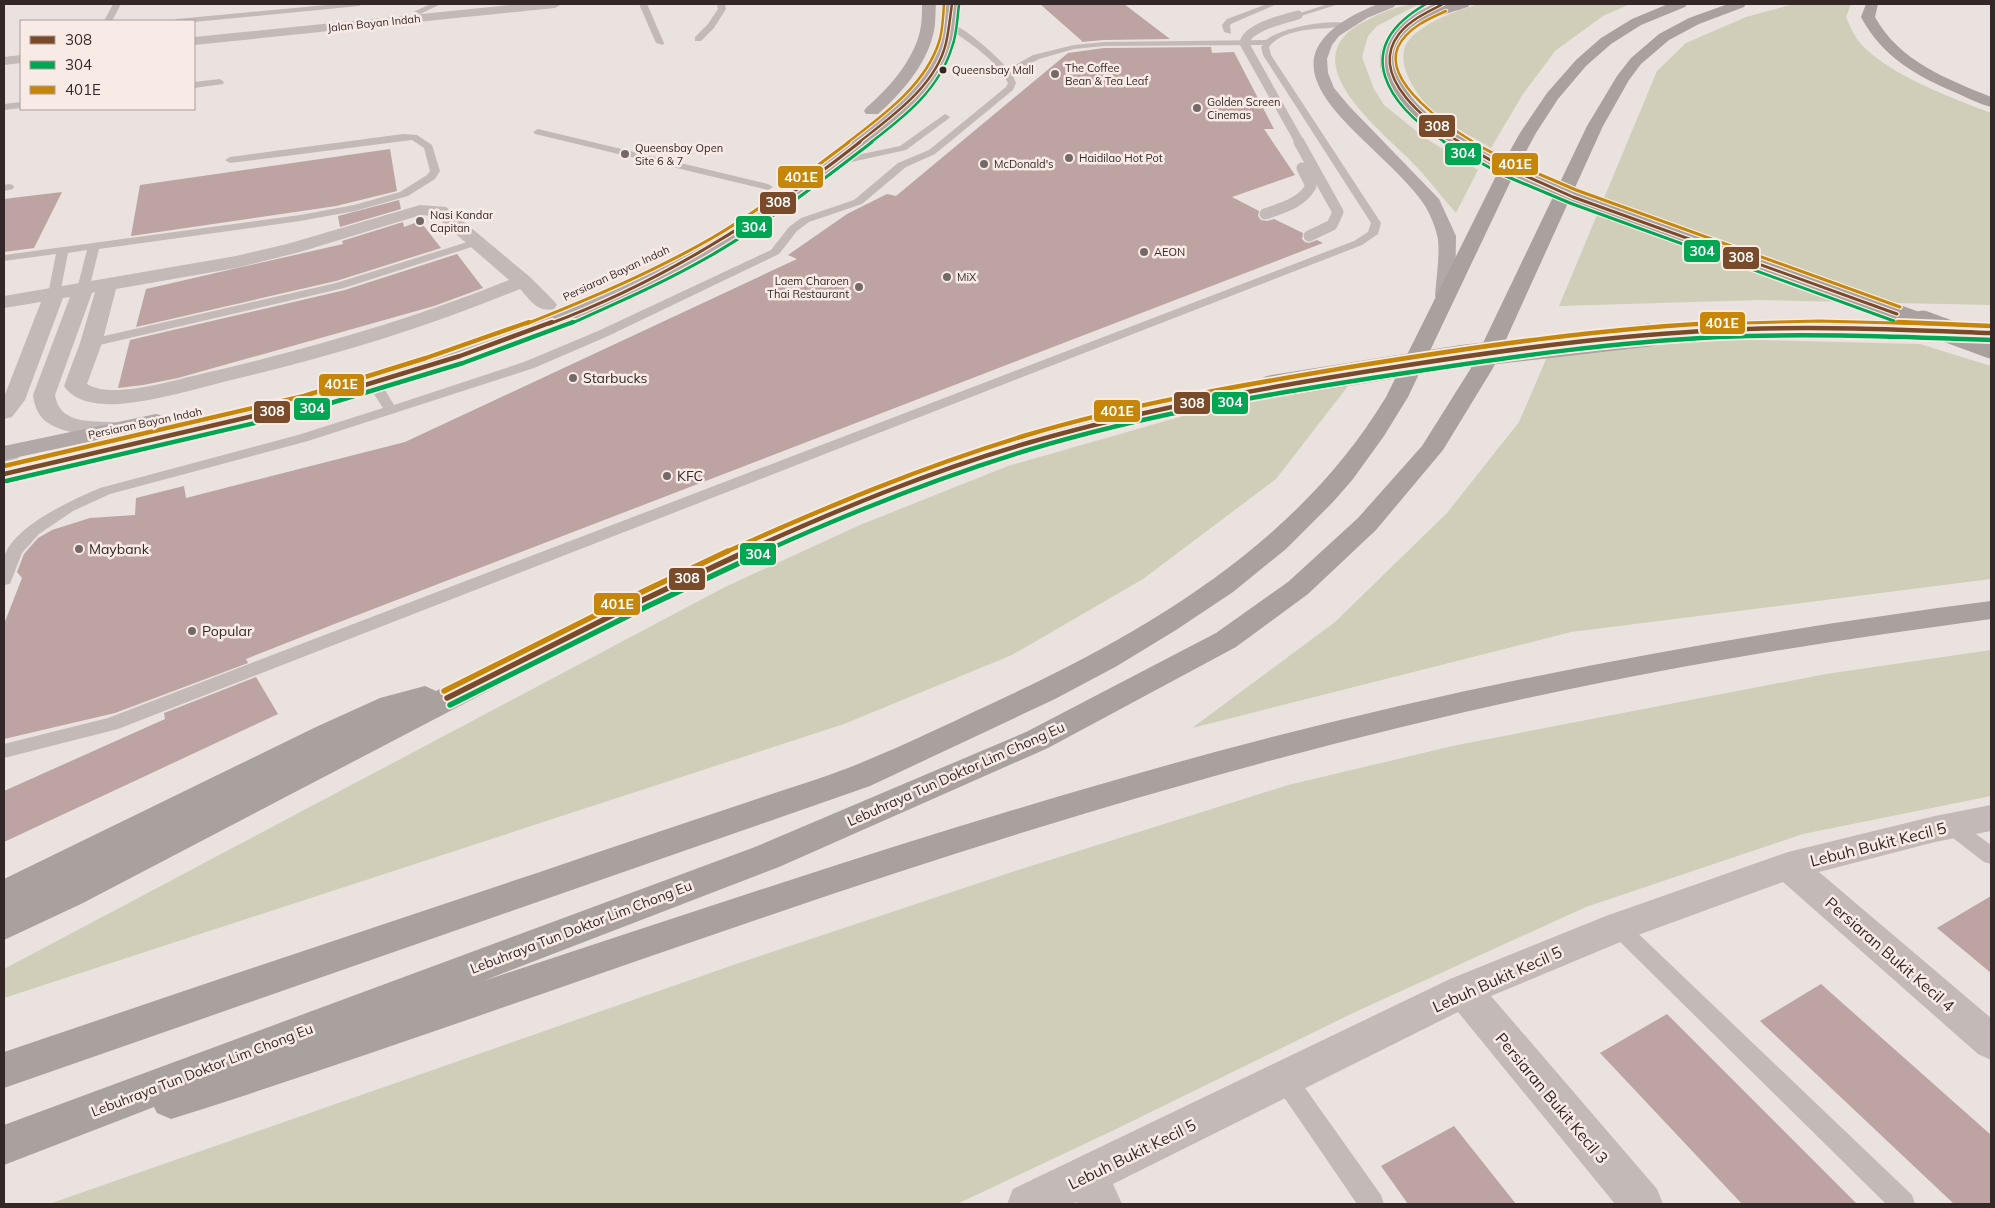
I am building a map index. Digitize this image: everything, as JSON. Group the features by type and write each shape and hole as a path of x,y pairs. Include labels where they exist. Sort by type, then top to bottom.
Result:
{"highway":[{"path":"1463,4 1418,21 1398,35 1391,44 1388,59 1393,82 1400,94 1437,128 1479,153 1537,181 1584,200 1991,347"},
{"path":"4,1070 859,777 962,731 1070,678 1146,636 1231,580 1282,538 1324,497 1355,459 1397,397 1518,150 1552,97 1582,62 1609,38 1640,21 1680,4"},
{"name":"Lebuhraya Tun Doktor Lim Chong Eu","path":"4,1144 767,857 1037,740 1226,640 1298,588 1360,531 1431,450 1482,368 1595,126 1622,79 1636,61 1674,31 1739,4"},
{"path":"1872,4 1868,18 1874,32 1899,55 1940,80 1991,102"},
{"path":"4,925 96,880 630,605 825,517 985,456 1112,419 1194,401 1458,357 1649,335 1719,330 1811,329 1991,333"},
{"path":"4,1149 216,1086 955,841 1100,797 1310,738 1498,694 1657,663 1898,621 1991,610"},
{"path":"4,895 327,735 391,706 422,697 447,698"}],"main road":[{"name":"Persiaran Bayan Indah","path":"5,461 119,429 270,395 377,365 465,337 547,305 659,254 706,228 768,187 884,102 906,72 925,38 928,4"},
{"name":"Persiaran Bayan Indah","path":"5,461 258,416 374,383 517,336 614,296 706,250 839,159 902,108 918,92 938,63 946,44 952,4"},
{"path":"1389,4 1345,25 1334,33 1325,45 1320,59 1321,73 1328,89 1344,109 1430,199 1447,236 1445,296"},
{"path":"1398,35 1413,20 1443,4"}],"street":[{"name":"Jalan Bayan Indah","path":"195,34 493,4"},
{"name":"Jalan Bayan Indah","path":"203,43 554,4"},
{"path":"4,53 20,52"},
{"path":"4,61 20,59"},
{"path":"6,307 54,294 236,262 420,210 440,211 523,281 547,305"},
{"path":"107,286 91,343 75,386 88,395 118,397 165,389 295,359 374,336 474,301 523,281"},
{"path":"84,289 44,395 46,406 51,414 63,421 82,427 119,429"},
{"path":"4,412 14,400 54,294"},
{"name":"Lebuh Bukit Kecil 5","path":"1028,1204 1093,1190 1285,1079 1463,991 1618,927 1788,866 1991,818"},
{"name":"Persiaran Bukit Kecil 4","path":"1788,866 1991,1042"},
{"name":"Persiaran Bukit Kecil 3","path":"1463,991 1642,1204"}],"lane":[{"path":"188,20 359,4"},
{"path":"417,12 437,4"},
{"path":"643,4 660,43"},
{"path":"698,39 711,26 722,9 720,4"},
{"path":"1228,32 1226,25 1230,21 1273,4"},
{"path":"1309,7 1318,4"},
{"path":"1270,111 1233,41 1252,22 1295,10 1335,4"},
{"path":"109,20 118,7"},
{"path":"1295,10 1259,27 1245,39 1244,43 1338,212 1337,221 1333,226 1309,236"},
{"path":"4,580 14,552 51,525 136,482 303,438 529,365 602,334 775,252 793,229 805,220 858,202 902,165 932,152 1010,88 1012,82 1007,73 993,59 950,25"},
{"path":"1007,73 1036,57 1074,47 1104,44 1267,42 1293,31 1345,25"},
{"path":"4,751 112,724 1358,243 1373,234 1376,223 1267,55 1265,47 1267,42"},
{"path":"195,85 220,82"},
{"path":"4,107 20,105"},
{"path":"839,159 896,150 911,144 945,117"},
{"path":"538,132 768,187"},
{"path":"839,159 882,149 922,135"},
{"path":"4,258 300,218 355,208 404,194 431,177 435,171 429,147 414,137 230,160"},
{"path":"1265,214 1299,200 1309,193 1311,186 1298,161"},
{"path":"91,343 340,286 477,242"},
{"path":"84,289 94,245"},
{"path":"54,294 64,249"},
{"path":"374,383 391,411"},
{"path":"1951,826 1991,856"},
{"path":"1618,927 1903,1204"},
{"path":"1285,1079 1372,1204"}],"shaded area":[{"path":"1419,4 1377,26 1368,36 1362,57 1374,89 1384,105 1425,138 1478,170 1456,213 1417,167 1381,133 1350,96 1339,77 1335,58 1341,41 1358,25 1395,8"},
{"path":"1480,4 1630,4 1603,16 1555,51 1523,94 1491,148 1449,123 1427,105 1418,94 1406,72 1403,57 1408,42 1425,27 1436,20"},
{"path":"1794,4 1851,4 1846,17 1852,31 1861,44 1873,55 1904,76 1991,113 1991,305 1759,300 1559,306 1657,71 1686,43 1746,17"},
{"path":"1715,339 1920,344 1991,366 1991,579 1571,632 1192,728 1335,622 1447,513 1519,422 1547,357"},
{"path":"1355,377 1276,479 1143,579 1012,655 844,724 4,998 4,969 725,587 860,525 1008,466 1211,408"},
{"path":"1991,650 1991,796 1803,834 1586,907 1353,1013 1112,1131 957,1204 49,1204 736,964 1018,870 1288,785 1457,745 1826,674"}],"building":[{"path":"1040,4 1124,4 1170,39 1081,42"},
{"name":"Queensbay Mall","path":"1211,47 1212,53 1234,52 1274,129 1264,129 1295,175 1232,197 1259,211 1258,216 1261,220 1274,219 1303,233 1302,239 1305,242 1309,243 1317,240 1323,243 337,623 246,659 248,663 115,713 4,739 4,624 22,578 17,572 24,554 38,538 52,530 90,518 135,515 136,498 184,486 186,498 405,442 797,259 788,255 847,214 887,194 896,196 1068,53 1104,48"},
{"path":"390,149 397,191 336,206 131,236 140,185"},
{"path":"62,192 34,248 4,252 4,199"},
{"path":"399,200 401,209 340,227 338,216"},
{"path":"420,221 441,248 336,281 136,327 146,289 343,244 342,241 403,222 404,227"},
{"path":"457,254 483,288 434,306 178,378 118,388 130,340 345,290"},
{"path":"256,677 278,714 4,842 4,791 165,719 164,713"},
{"path":"1991,896 1991,973 1937,928"},
{"path":"1821,984 1991,1135 1991,1204 1954,1204 1760,1021"},
{"path":"1667,1014 1857,1204 1742,1204 1600,1053"},
{"path":"1454,1126 1516,1204 1408,1204 1381,1166"}],"transit line":[{"name":"401E","path":"4,466 292,399 327,389 506,331 585,300 662,265 714,237 742,219 884,114 919,78 931,60 939,42 944,4"},
{"name":"308","path":"4,474 296,406 460,356 561,319 614,296 706,250 770,208 833,163 902,108 918,92 938,63 946,44 952,4"},
{"name":"304","path":"1426,4 1404,18 1396,26 1384,45 1382,56 1383,68 1396,100 1432,134 1477,162 1570,203 1894,321"},
{"name":"308","path":"1443,4 1419,16 1400,32 1393,42 1390,53 1390,65 1405,98 1436,126 1454,139 1492,161 1573,197 1897,314"},
{"name":"304","path":"6,481 298,413 463,363 564,326 617,303 710,256 774,214 837,169 907,114 924,97 945,67 953,46 959,5"},
{"name":"401E","path":"1446,11 1432,17 1406,35 1398,48 1396,59 1402,77 1415,97 1433,115 1454,131 1504,159 1576,190 1900,307"},
{"name":"401E","path":"444,691 576,624 709,560 844,500 983,449 1026,435 1114,412 1203,392 1385,361 1526,340 1621,330 1716,323 1785,321 1991,326"},
{"name":"308","path":"447,698 579,631 712,567 847,507 985,456 1028,442 1116,419 1205,400 1339,376 1480,354 1622,337 1716,330 1785,328 1854,328 1991,333"},
{"name":"304","path":"450,705 581,638 714,574 849,515 987,463 1030,449 1118,426 1206,407 1340,383 1622,344 1717,337 1785,335 1991,340"}],"place":[{"name":"Queensbay Mall","path":"943,70"},
{"name":"The Coffee Bean & Tea Leaf","path":"1055,74"},
{"name":"Golden Screen Cinemas","path":"1197,108"},
{"name":"Queensbay Open Site 6 & 7","path":"625,154"},
{"name":"Haidilao Hot Pot","path":"1069,158"},
{"name":"McDonald's","path":"984,164"},
{"name":"Nasi Kandar Capitan","path":"420,221"},
{"name":"AEON","path":"1144,252"},
{"name":"MiX","path":"947,277"},
{"name":"Laem Charoen Thai Restaurant","path":"859,287"},
{"name":"Starbucks","path":"573,378"},
{"name":"KFC","path":"667,476"},
{"name":"Maybank","path":"79,549"},
{"name":"Popular","path":"192,631"}]}
